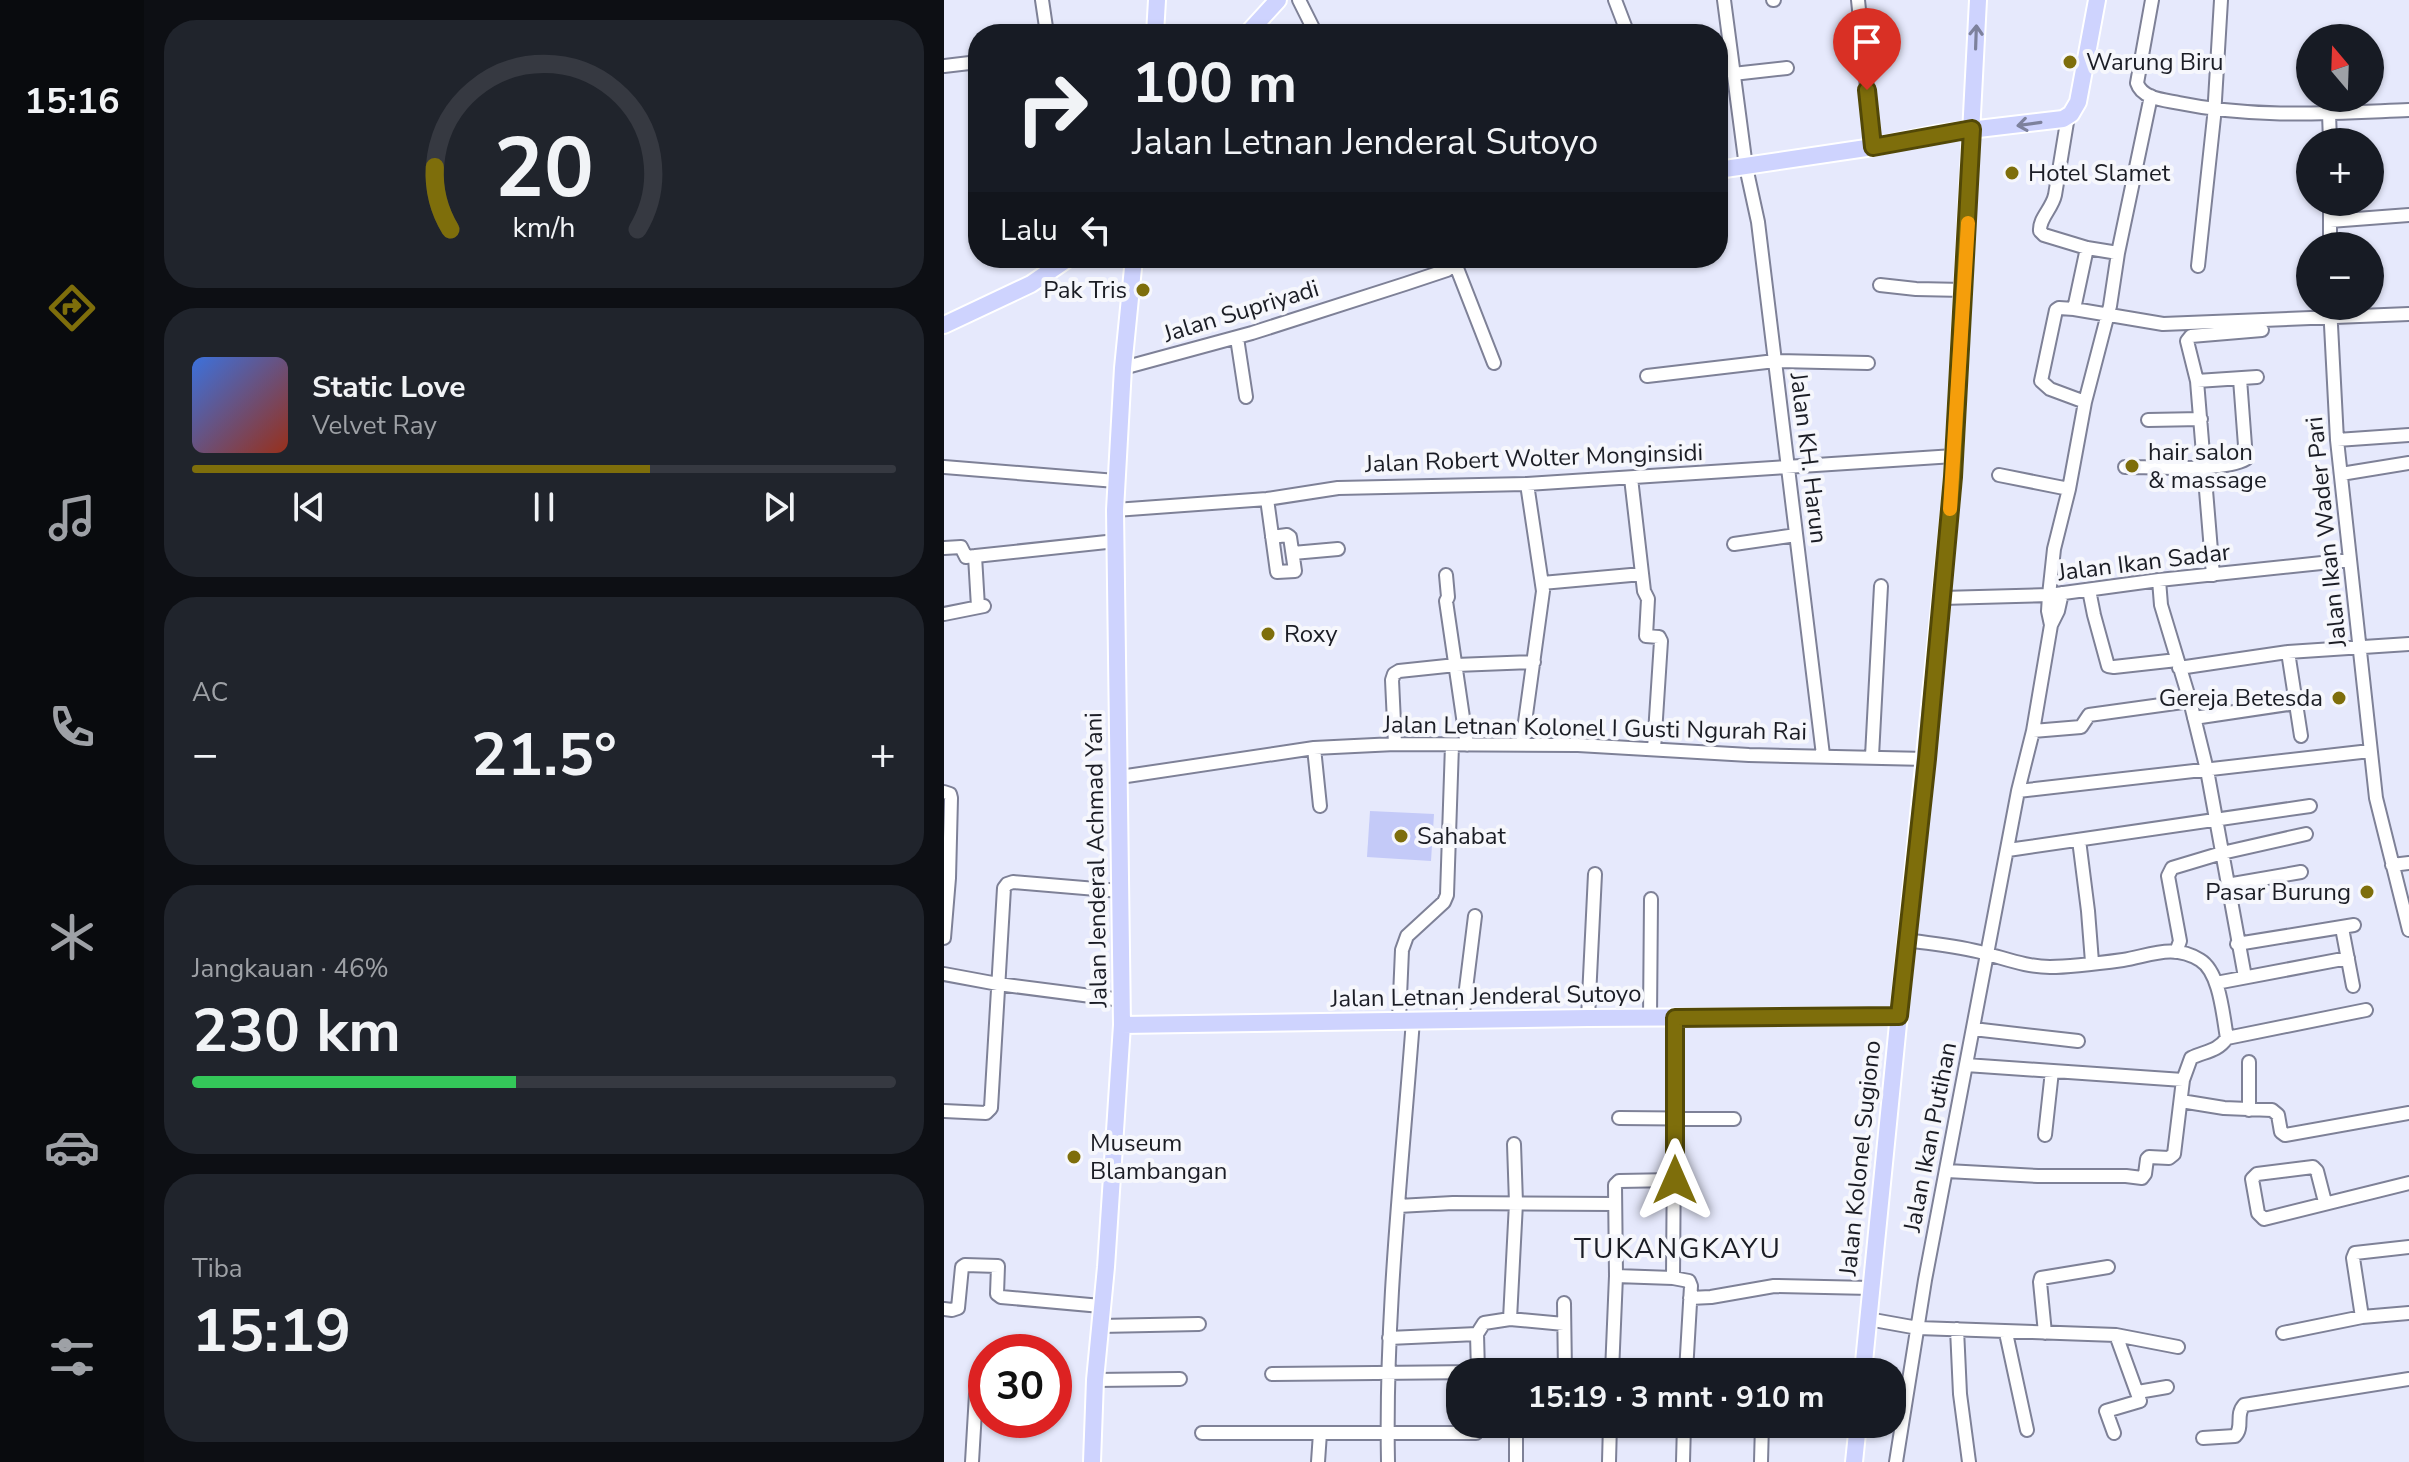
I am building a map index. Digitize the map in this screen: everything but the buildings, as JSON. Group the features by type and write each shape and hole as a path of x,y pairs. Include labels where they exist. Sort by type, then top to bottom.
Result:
{"main road":[{"path":"1156,24 1157,0"},
{"path":"1256,24 1278,0"},
{"name":"Jalan Kolonel Sugiono","path":"1864,1358 1927,759 1954,456 1978,0"},
{"path":"1728,169 1972,129 2046,122 2068,116 2078,102 2097,0"},
{"path":"944,325 1031,284 1054,268"},
{"name":"Jalan Jenderal Achmad Yani","path":"1092,1462 1095,1380 1122,1025 1115,510 1123,368 1133,268"},
{"name":"Jalan Letnan Jenderal Sutoyo","path":"1122,1025 1899,1016"},
{"path":"1854,1462 1857,1438"}],"street":[{"path":"1042,0 1046,24"},
{"path":"1299,0 1311,24"},
{"path":"1615,0 1624,24"},
{"name":"Jalan KH. Harun","path":"1724,0 1727,24"},
{"path":"1858,0 1873,147"},
{"path":"2152,0 2137,83 2141,91 2151,96 2214,110 2260,114 2409,110"},
{"path":"2198,266 2214,110 2221,0"},
{"name":"Jalan KH. Harun","path":"1728,33 1746,167 1758,222 1823,755"},
{"path":"944,66 968,63"},
{"path":"1733,74 1787,68"},
{"name":"Jalan Ikan Putihan","path":"1896,1462 1966,1065 2018,791 2033,731 2051,625 2048,611 2055,594 2054,549 2085,402 2108,315 2151,96"},
{"path":"2329,113 2330,128"},
{"path":"2068,116 2055,195 2039,229 2044,235 2087,248 2118,253"},
{"path":"2330,221 2409,215"},
{"path":"2330,216 2330,232"},
{"path":"2074,309 2087,248"},
{"name":"Jalan Supriyadi","path":"1123,368 1237,338 1449,268"},
{"path":"1457,268 1494,363"},
{"path":"1880,285 1964,290"},
{"path":"2085,402 2042,385 2056,310 2059,308 2154,323 2296,313"},
{"path":"2384,313 2409,314"},
{"name":"Jalan Ikan Wader Pari","path":"2330,320 2337,440 2376,798 2409,930"},
{"path":"2213,575 2197,381 2187,341 2189,337 2262,330"},
{"path":"1237,338 1246,397"},
{"path":"1647,376 1775,361 1868,363"},
{"path":"2197,381 2257,377"},
{"path":"2125,467 2238,464 2246,459 2240,379"},
{"path":"2148,420 2201,419"},
{"path":"2337,440 2409,435"},
{"name":"Jalan Robert Wolter Monginsidi","path":"1115,510 1267,499 1338,488 1527,484 1954,456"},
{"path":"2341,474 2409,463"},
{"path":"944,467 951,470 1040,473 1116,481"},
{"path":"1999,475 2069,489"},
{"path":"1631,478 1644,594 1648,599 1646,636 1660,638 1661,641 1654,749"},
{"path":"1522,744 1542,583 1527,484"},
{"path":"1267,499 1272,537 1277,572 1295,571 1292,542 1287,535 1272,537"},
{"path":"1734,544 1796,535"},
{"path":"944,548 961,547 964,556 975,556 1116,541"},
{"path":"1293,553 1338,549"},
{"path":"944,614 981,606 975,556"},
{"name":"Jalan Ikan Sadar","path":"1942,598 2055,594 2350,560"},
{"path":"1542,583 1642,574"},
{"path":"1446,575 1446,601 1467,745"},
{"path":"2159,580 2161,605 2207,770 2245,977"},
{"path":"1872,756 1881,586"},
{"path":"2089,590 2108,666 2178,664 2288,652 2409,644"},
{"path":"2288,652 2301,736"},
{"path":"1395,744 1392,680 1399,671 1534,662"},
{"path":"2033,731 2081,727 2089,715 2190,701"},
{"path":"2194,718 2295,703"},
{"name":"Jalan Letnan Kolonel I Gusti Ngurah Rai","path":"1120,777 1314,748 1395,744 1522,744 1749,755 1927,759"},
{"path":"1388,1462 1389,1338 1406,1020 1402,950 1407,936 1444,902 1447,895 1452,745"},
{"path":"1314,748 1320,806"},
{"path":"2018,791 2370,751"},
{"path":"944,792 951,798 944,938"},
{"path":"2008,850 2310,806"},
{"path":"2176,952 2180,941 2169,872 2172,868 2306,834"},
{"path":"2079,840 2092,962"},
{"path":"2392,865 2409,863"},
{"path":"2227,885 2301,872"},
{"path":"1588,1018 1595,874"},
{"path":"944,1111 986,1113 991,1108 1004,888 1007,884 1120,891"},
{"path":"1650,1018 1651,899"},
{"path":"1462,1021 1475,916"},
{"path":"2237,944 2348,926 2348,958 2353,986"},
{"path":"1906,940 1987,954 2018,964 2051,967 2125,960 2154,952 2176,952 2200,960 2210,968 2227,1038 2222,1046 2191,1058 2183,1080 2174,1154 2169,1158 2149,1157 2142,1178 1947,1171"},
{"path":"2216,983 2348,958"},
{"path":"944,974 1122,1000"},
{"path":"2227,1038 2366,1010"},
{"path":"1673,1278 1675,1018"},
{"path":"1973,1029 2078,1041"},
{"path":"2249,1062 2249,1110"},
{"path":"1966,1065 2183,1080"},
{"path":"2045,1135 2052,1071"},
{"path":"2181,1101 2249,1110 2268,1109 2276,1112 2281,1132 2285,1135 2409,1113"},
{"path":"1619,1118 1734,1119"},
{"path":"1510,1319 1516,1203 1514,1144"},
{"path":"2325,1202 2317,1171 2313,1167 2257,1174 2252,1179 2258,1213 2262,1218 2409,1183"},
{"path":"1613,1358 1615,1185 1619,1181 1675,1180"},
{"path":"1398,1206 1453,1203 1615,1204"},
{"path":"2362,1317 2353,1258 2355,1253 2409,1247"},
{"path":"944,1309 958,1308 962,1267 965,1265 998,1266 997,1294 1001,1297 1101,1306"},
{"path":"2045,1333 2041,1278 2108,1267"},
{"path":"1616,1276 1689,1281 1687,1358"},
{"path":"1690,1298 1774,1286 1871,1288"},
{"path":"1564,1303 1565,1358"},
{"path":"2283,1333 2362,1317 2409,1313"},
{"path":"1478,1358 1477,1334 1484,1323 1510,1319 1564,1324"},
{"path":"1868,1319 1918,1328 2116,1335 2178,1347"},
{"path":"1100,1326 1199,1324"},
{"path":"1957,1329 1960,1394 1969,1462"},
{"path":"2006,1333 2027,1430"},
{"path":"1389,1338 1477,1334"},
{"path":"2114,1433 2106,1411 2140,1401 2116,1335"},
{"path":"1272,1374 1446,1372"},
{"path":"1095,1380 1180,1379"},
{"path":"2203,1438 2238,1434 2239,1413 2244,1405 2409,1379"},
{"path":"2138,1392 2167,1387"},
{"path":"1202,1433 1446,1433"},
{"path":"1318,1462 1320,1433"},
{"path":"972,1462 973,1438"},
{"path":"1516,1438 1516,1462"},
{"path":"1609,1462 1610,1438"},
{"path":"1683,1462 1684,1438"},
{"path":"1761,1462 1762,1438"}],"shaded area":[{"name":"Sahabat","path":"1370,811 1434,814 1431,861 1367,857"}],"slow traffic":[{"path":"1950,509 1968,223"}],"place":[{"name":"Warung Biru","path":"2070,62"},
{"name":"Hotel Slamet","path":"2012,173"},
{"name":"Pak Tris","path":"1143,290"},
{"name":"hair salon & massage","path":"2132,466"},
{"name":"Roxy","path":"1268,634"},
{"name":"Gereja Betesda","path":"2339,698"},
{"name":"Sahabat","path":"1401,836"},
{"name":"Pasar Burung","path":"2367,892"},
{"name":"Museum Blambangan","path":"1074,1157"}],"district":[{"name":"TUKANGKAYU","path":"1678,1249"}],"route":[{"path":"1675,1180 1675,1018 1899,1016 1953,477 1972,129 1873,147 1867,90"}]}
